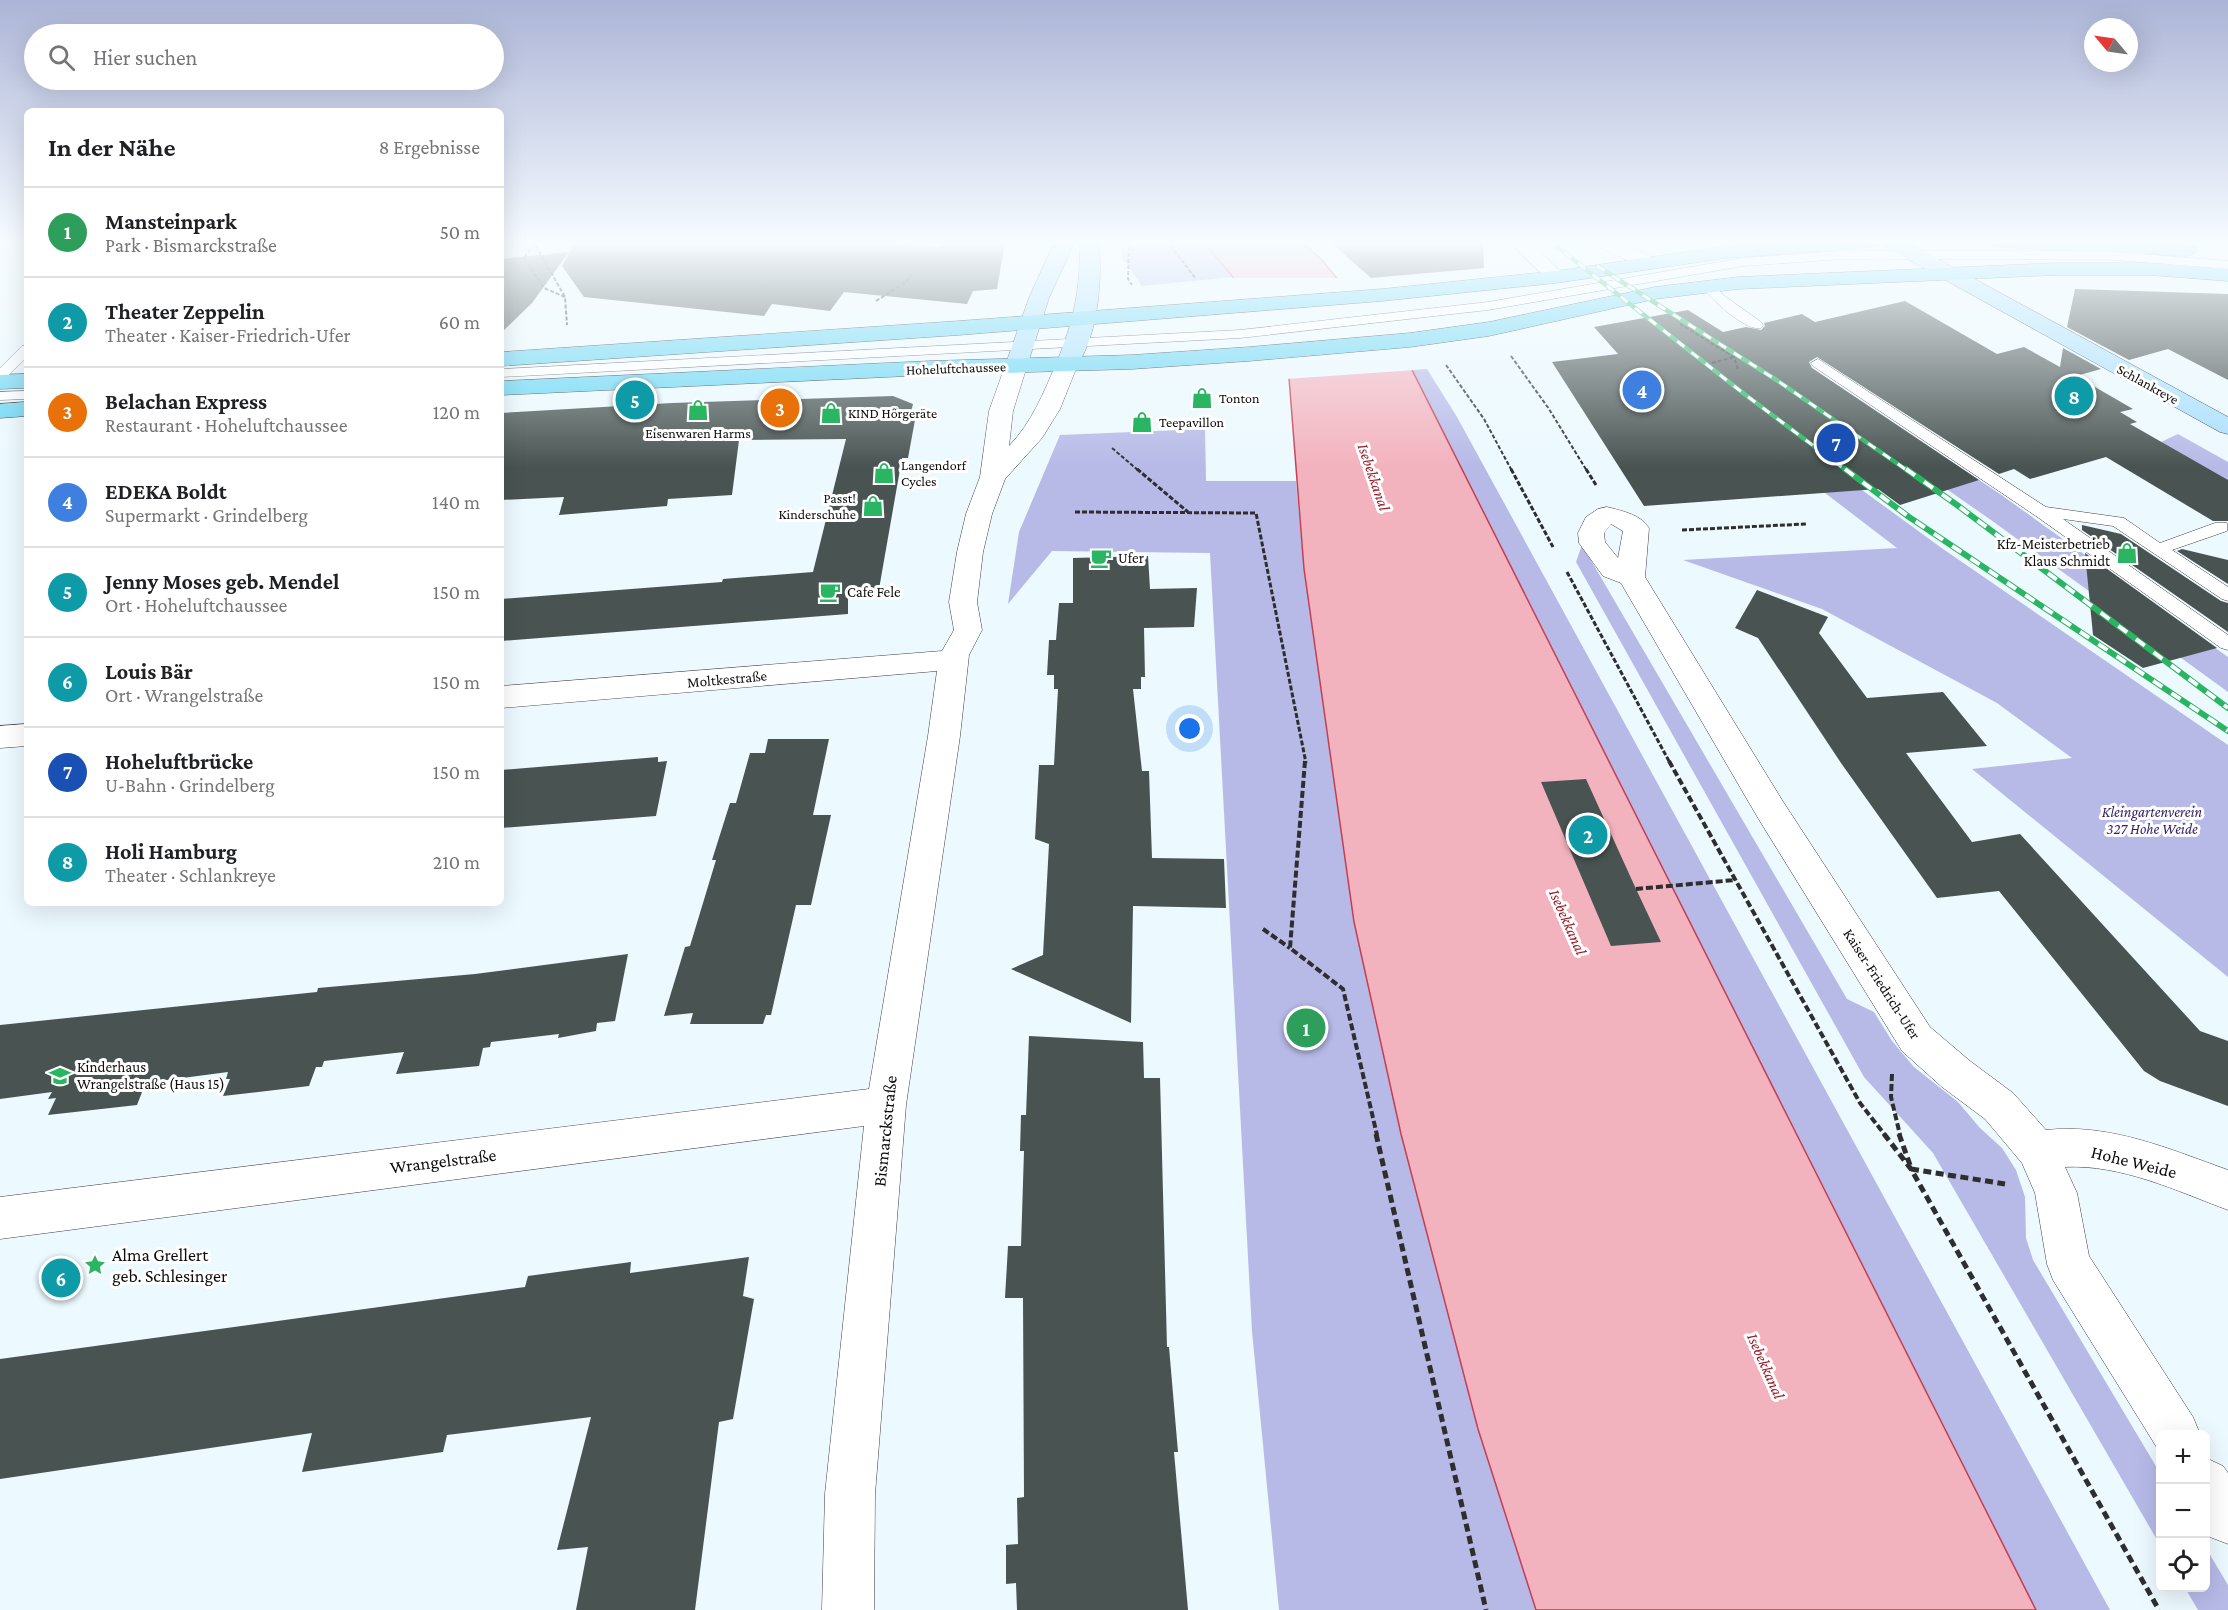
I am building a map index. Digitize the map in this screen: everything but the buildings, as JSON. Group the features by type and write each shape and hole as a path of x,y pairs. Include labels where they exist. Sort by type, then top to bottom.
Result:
{"main road":[{"path":"504,359 1096,316"},
{"name":"Hoheluftchaussee","path":"504,388 1019,356 1249,354 1410,340 1489,329 1546,316"},
{"path":"0,382 24,381"},
{"path":"0,411 24,410"}],"street":[{"path":"1019,356 1034,316"},
{"name":"Schlankreye","path":"2025,316 2228,427"},
{"path":"1072,354 1085,317"},
{"name":"Bismarckstraße","path":"993,477 1030,438 1048,409 1072,354"},
{"name":"Bismarckstraße","path":"848,1610 850,1494 886,1105 944,736 954,658 968,630 963,602 970,552 980,513 993,477 1001,411 1019,356"},
{"path":"1606,515 1621,519 1636,528 1636,541 1630,565 1631,577"},
{"name":"Kaiser-Friedrich-Ufer","path":"1606,515 1594,523 1591,532 1592,543 1613,570 1631,577 1770,809 1916,1040 1999,1106 2037,1150 2056,1193 2069,1264 2173,1430"},
{"name":"Moltkestraße","path":"504,697 954,658"},
{"path":"0,737 24,735"},
{"name":"Wrangelstraße","path":"0,1218 886,1105"},
{"name":"Hohe Weide","path":"2037,1150 2075,1148 2109,1152 2228,1190"},
{"path":"2206,1484 2228,1519"}],"lane":[{"path":"1072,354 1403,316"},
{"path":"1743,316 1756,325"},
{"path":"0,376 24,352"},
{"path":"504,373 1019,356"},
{"path":"1818,363 2042,512 2228,644"},
{"path":"0,396 24,395"},
{"path":"2042,512 2118,522 2228,595"},
{"path":"2158,549 2221,527"}],"path":[{"path":"567,316 567,332"},
{"path":"1680,324 1734,357 1738,370"},
{"path":"1505,347 1548,409 1606,501 1606,515"},
{"path":"1712,363 1734,357"},
{"path":"1452,376 1484,419 1558,555"},
{"path":"1112,448 1188,513"},
{"path":"1075,512 1256,513 1306,764 1290,948"},
{"path":"1682,530 1806,525"},
{"path":"1563,565 1860,1103 1911,1169 2159,1610"},
{"path":"1636,889 1735,880"},
{"path":"1263,928 1343,989 1486,1610"},
{"path":"1911,1169 1893,1113 1890,1088 1894,1063 1916,1040"},
{"path":"1911,1169 2009,1185"}],"green space":[{"path":"1764,336 2000,494 2228,657 2228,692 1991,520 1794,383"},
{"path":"1427,369 1457,417 2110,1610 2036,1610 1412,370"},
{"name":"Kleingartenverein 327 Hohe Weide","path":"1744,404 1943,549 2228,745 2228,977 1972,769 2072,758 1997,703 1822,609 1683,560 1897,548 1719,412"},
{"path":"1205,429 1206,481 1296,481 1304,569 1354,922 1401,1134 1478,1429 1536,1610 1279,1610 1252,1331 1210,553 1052,551 1008,604 1019,532 1060,435"},
{"path":"2178,434 2228,462 2228,483 2161,442"},
{"path":"1582,545 1847,999 1874,1012 1892,1041 1914,1067 1958,1102 1980,1128 2002,1148 2016,1170 2025,1197 2026,1238 2033,1260 2156,1466 2156,1538 1933,1153 1864,1077 1576,562"},
{"path":"2210,1555 2228,1585 2228,1610 2198,1610 2187,1592 2210,1592"}],"water":[{"name":"Isebekkanal","path":"1255,316 1368,316 1412,370 2036,1610 1536,1610 1478,1429 1401,1134 1354,922 1304,569 1289,378"}],"pier":[{"path":"1251,316 1372,316 1415,370 1286,379"}],"railway":[{"path":"1645,316 1847,471"},
{"path":"1676,316 1778,381 1908,471"},
{"path":"1845,469 1909,517 2228,731"},
{"path":"1906,469 2228,708"}],"place":[{"name":"EDEKA Boldt","path":"1642,390"},
{"name":"Holi Hamburg","path":"2074,396"},
{"name":"Tonton","path":"1202,398"},
{"name":"Jenny Moses geb. Mendel","path":"635,400"},
{"name":"Belachan Express","path":"780,408"},
{"name":"Eisenwaren Harms","path":"698,410"},
{"name":"KIND Hörgeräte","path":"831,413"},
{"name":"Teepavillon","path":"1142,422"},
{"name":"Hoheluftbrücke","path":"1836,443"},
{"name":"Langendorf Cycles","path":"884,473"},
{"name":"Passt! Kinderschuhe","path":"873,506"},
{"name":"Kfz-Meisterbetrieb Klaus Schmidt","path":"2127,553"},
{"name":"Ufer","path":"1101,558"},
{"name":"Cafe Fele","path":"830,592"},
{"name":"Theater Zeppelin","path":"1588,835"},
{"name":"Mansteinpark","path":"1306,1028"},
{"name":"Kinderhaus Wrangelstraße (Haus 15)","path":"60,1076"},
{"name":"Alma Grellert geb. Schlesinger","path":"95,1265"},
{"name":"Louis Bär","path":"61,1278"}]}
